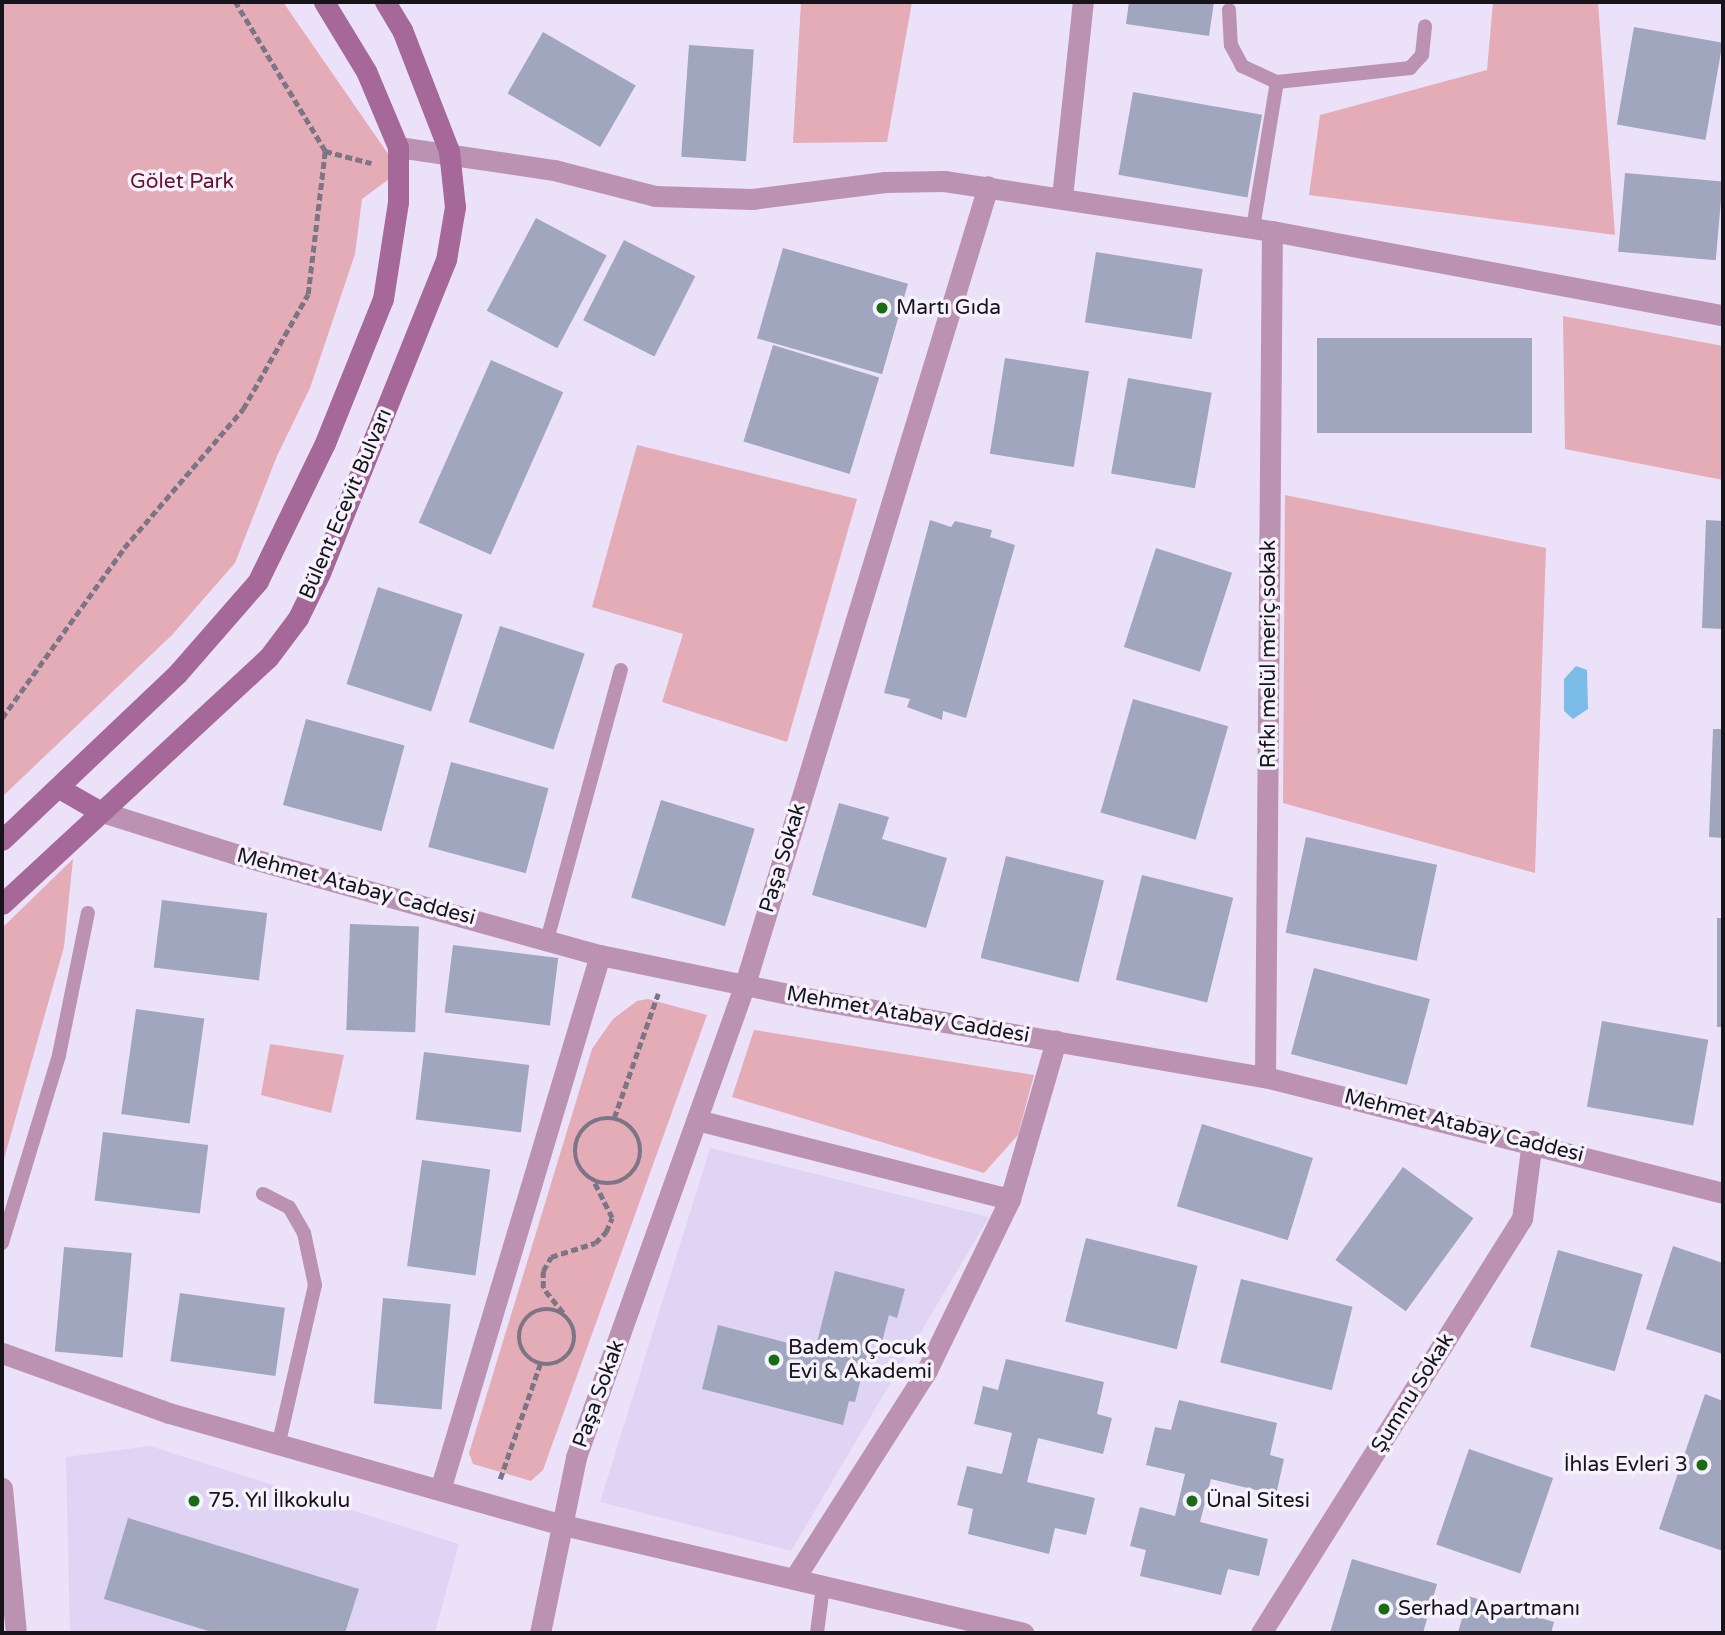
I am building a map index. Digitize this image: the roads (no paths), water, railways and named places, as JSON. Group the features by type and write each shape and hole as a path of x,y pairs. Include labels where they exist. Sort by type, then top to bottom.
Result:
{"main road":[{"name":"Bülent Ecevit Bulvarı","path":"2,840 177,674 258,581 325,443 383,299 400,171 398,147 366,71 324,2"},
{"name":"Bülent Ecevit Bulvarı","path":"2,904 99,811 268,658 298,618 446,260 455,207 449,151 402,30 385,2"},
{"path":"59,788 99,811"}],"street":[{"path":"1062,197 1083,2"},
{"path":"398,147 449,151 554,170 655,196 752,199 909,182 988,186 1263,230 1723,315"},
{"name":"Paşa Sokak","path":"540,1633 559,1524 576,1457 745,984 988,186"},
{"name":"Rıfkı melül meriç sokak","path":"1263,230 1265,1077"},
{"name":"Mehmet Atabay Caddesi","path":"99,811 235,854 600,955 817,1000 1265,1077 1532,1141 1723,1193"},
{"path":"440,1490 600,955"},
{"path":"794,1579 927,1370 1010,1199 1056,1041"},
{"path":"697,1120 1010,1199"},
{"name":"Şumnu Sokak","path":"1261,1633 1522,1219 1532,1141"},
{"path":"2,1353 169,1412 559,1524 1023,1633"},
{"path":"2,1488 16,1633"}],"lane":[{"path":"1229,10 1231,45 1242,65 1277,82 1410,68 1422,55 1425,26"},
{"path":"1263,230 1277,82"},
{"path":"547,940 621,670"},
{"path":"2,1243 60,1055 88,913"},
{"path":"263,1194 289,1207 304,1233 315,1285 279,1442"},
{"path":"817,1633 823,1586"}],"water":[{"path":"1576,666 1587,670 1588,709 1573,719 1564,711 1564,679"}],"place":[{"name":"Martı Gıda","path":"882,308"},
{"name":"Badem Çocuk Evi & Akademi","path":"774,1360"},
{"name":"İhlas Evleri 3","path":"1702,1465"},
{"name":"75. Yıl İlkokulu","path":"194,1501"},
{"name":"Ünal Sitesi","path":"1192,1501"},
{"name":"Serhad Apartmanı","path":"1384,1609"}],"park label":[{"name":"Gölet Park","path":"182,182"}]}
